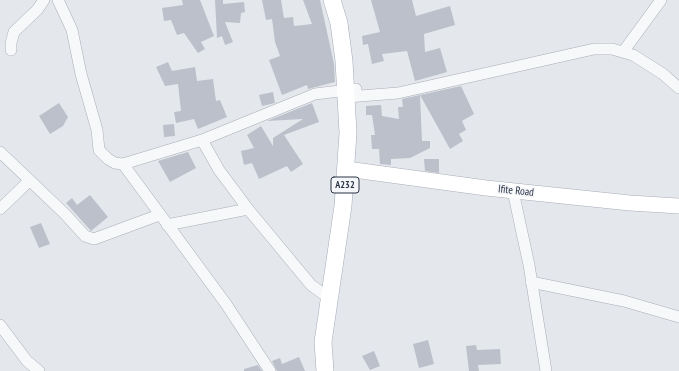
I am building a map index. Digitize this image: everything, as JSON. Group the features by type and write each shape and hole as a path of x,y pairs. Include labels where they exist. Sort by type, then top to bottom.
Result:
{"main road":[{"name":"A232","path":"325,371 324,342 346,168 352,93 339,23 332,0"},
{"name":"A232","path":"334,371 333,340 335,318 357,141 347,18 341,0"}],"street":[{"path":"11,50 14,32 37,10 44,0"},
{"path":"58,0 72,30 81,74 97,130 99,150 108,159 123,164 202,140 314,94 398,93 574,52 594,49 612,49 646,62 679,88"},
{"path":"623,52 661,0"},
{"path":"202,140 219,170 248,209 311,285 329,298"},
{"path":"0,152 65,214 85,236 94,239 159,215"},
{"path":"123,164 159,215 226,304 270,371"},
{"name":"Ifite Road","path":"354,170 513,191 679,206"},
{"path":"0,210 29,181"},
{"path":"513,191 531,282 546,371"},
{"path":"168,225 248,209"},
{"path":"531,282 624,301 679,317"},
{"path":"0,324 27,361 39,371"}],"building":[{"path":"182,0 200,0 214,36 201,42 205,49 198,53 184,33 177,35 171,20 164,21 162,8 183,5"},
{"path":"215,0 223,0 223,4 244,2 245,12 241,13 240,23 225,22 233,42 225,45 222,36 217,38"},
{"path":"262,0 281,0 284,18 293,17 294,26 312,24 303,0 320,0 334,64 335,82 308,89 307,85 282,95 269,60 280,56 275,42 272,19 266,20"},
{"path":"371,0 412,0 416,16 450,6 455,25 424,34 425,52 440,48 447,72 415,81 407,51 382,54 384,61 372,64 368,44 363,45 362,36 380,32"},
{"path":"168,62 172,71 195,67 197,81 213,79 216,101 220,100 227,117 198,129 194,119 176,123 174,112 181,111 178,84 165,86 156,67"},
{"path":"461,86 474,114 462,121 466,130 459,134 463,141 450,149 420,95"},
{"path":"273,92 275,103 262,106 259,95"},
{"path":"420,95 422,141 430,141 430,148 410,158 391,159 391,165 380,164 379,149 372,149 371,135 375,135 372,115 366,115 366,106 381,105 382,116 399,119 398,107 403,107 402,99"},
{"path":"59,103 68,117 63,126 50,134 39,116"},
{"path":"312,103 319,122 284,135 303,164 291,172 287,166 259,179 252,163 244,165 241,151 254,148 247,135 261,126 273,146 273,138 303,119 267,121"},
{"path":"174,124 175,136 164,137 163,125"},
{"path":"188,152 196,168 170,182 158,161"},
{"path":"424,159 439,159 439,173 425,171"},
{"path":"90,195 108,217 91,231 66,203 72,198 77,205"},
{"path":"41,223 50,244 39,248 30,227"},
{"path":"428,340 434,364 419,368 413,344"},
{"path":"476,345 477,350 500,349 501,364 478,365 479,371 469,371 466,346"},
{"path":"374,351 380,366 370,370 362,356"},
{"path":"299,357 305,371 277,371 272,361 280,358 282,364"},
{"path":"258,365 262,371 244,371 244,369"}]}
